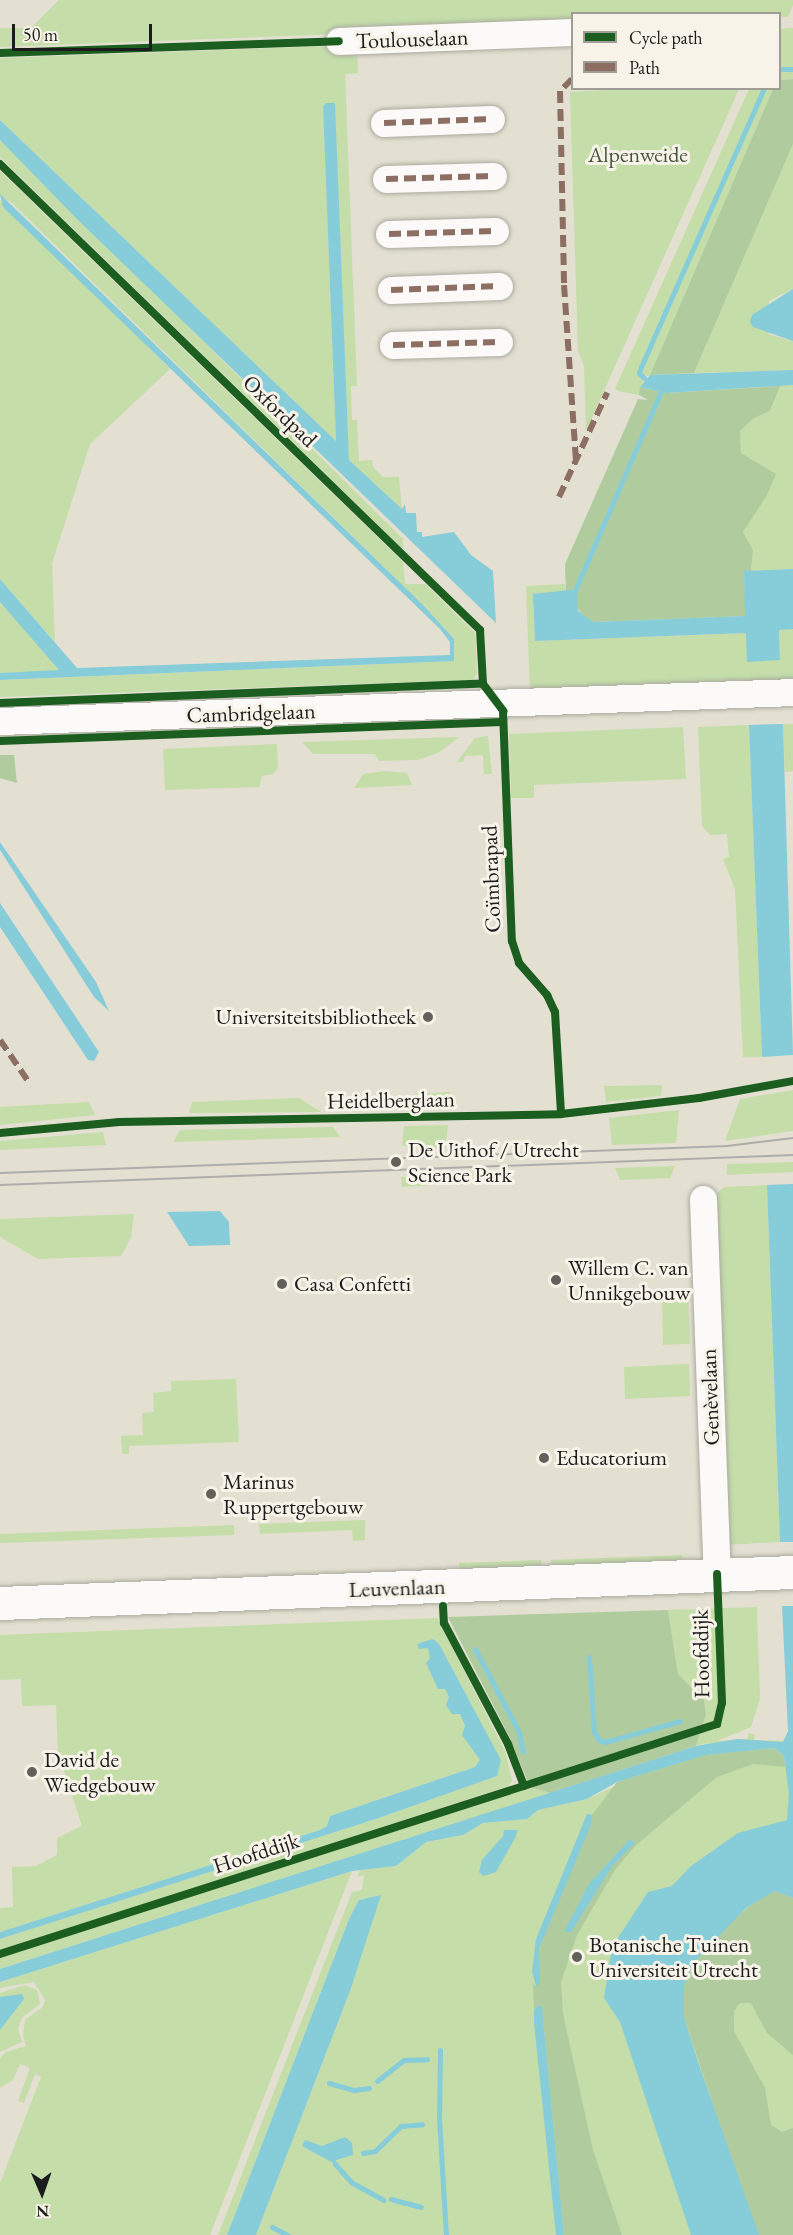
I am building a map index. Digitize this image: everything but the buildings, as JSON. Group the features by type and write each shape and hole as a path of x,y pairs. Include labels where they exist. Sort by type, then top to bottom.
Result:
{"main road":[{"name":"Leuvenlaan","path":"0,1603 787,1573"}],"street":[{"name":"Toulouselaan","path":"339,41 571,32"},
{"path":"384,123 491,119"},
{"path":"386,179 493,176"},
{"path":"389,234 495,231"},
{"path":"391,290 499,286"},
{"path":"393,345 499,342"},
{"name":"Cambridgelaan","path":"0,721 787,692"},
{"name":"Genèvelaan","path":"703,1198 717,1574"}],"green space":[{"path":"59,0 793,0 788,17 781,17 781,12 571,12 571,25 0,47 0,28 31,28"},
{"path":"793,28 793,79 781,80 781,29"},
{"path":"357,45 358,73 345,74 357,386 351,386 352,420 357,420 359,461 372,460 373,467 383,477 399,477 402,509 349,460 334,103 323,107 336,441 0,120 0,58"},
{"path":"793,79 793,144 694,373 650,375 773,90 781,90 781,80"},
{"name":"Alpenweide","path":"739,90 586,431 584,367 578,350 570,92"},
{"path":"749,90 773,90 650,375 644,378 639,395 615,389"},
{"path":"0,140 403,539 403,549 0,157"},
{"path":"793,144 793,289 769,301 768,334 793,341 793,370 694,373"},
{"path":"0,171 403,562 405,584 425,584 475,633 477,674 473,680 0,697 0,680 454,661 454,639 423,605 11,202 0,196"},
{"path":"0,200 170,369 90,444 52,564 55,642 0,579"},
{"path":"793,385 793,569 751,571 753,550 743,532 776,474 741,453 740,431 754,418 770,411 780,386"},
{"path":"780,386 770,411 754,418 740,431 741,453 776,474 767,495 743,532 753,550 751,571 744,571 746,616 593,622 584,618 575,604 578,589 566,593 565,564 638,399 648,400 639,395 640,387 666,393"},
{"path":"565,584 566,593 533,594 535,641 746,633 780,660 779,629 793,629 793,682 530,692 526,586"},
{"path":"0,602 54,660 60,671 0,673"},
{"path":"783,724 793,724 793,771 785,772"},
{"path":"749,725 762,1057 743,1057 735,889 723,859 729,857 727,834 710,835 702,826 698,727"},
{"path":"683,727 686,779 534,785 534,798 511,798 509,734"},
{"path":"488,736 492,774 484,774 483,755 465,756 463,762 457,762 475,738"},
{"path":"459,737 438,753 417,760 379,761 375,754 313,754 302,742"},
{"path":"277,744 278,768 273,774 262,776 259,787 165,790 163,749"},
{"path":"0,755 14,755 17,783 0,778"},
{"path":"384,771 407,773 412,785 354,788 363,774"},
{"path":"662,1085 661,1096 606,1102 604,1086"},
{"path":"793,1090 793,1131 725,1141 740,1099"},
{"path":"450,1092 451,1109 406,1110 414,1094"},
{"path":"299,1098 321,1112 189,1113 192,1102"},
{"path":"89,1102 95,1115 0,1125 0,1107"},
{"path":"679,1110 676,1143 612,1145 609,1118"},
{"path":"448,1125 445,1150 402,1146 404,1126"},
{"path":"333,1127 340,1137 173,1142 180,1130"},
{"path":"103,1132 106,1145 0,1150 0,1141"},
{"path":"793,1162 793,1172 727,1175 727,1164"},
{"path":"675,1166 670,1178 620,1180 615,1168"},
{"path":"440,1175 435,1185 402,1187 401,1177"},
{"path":"767,1185 780,1542 722,1545 713,1197 724,1187"},
{"path":"134,1214 131,1237 121,1256 38,1259 0,1237 0,1219"},
{"path":"688,1293 690,1344 663,1345 662,1294"},
{"path":"689,1364 690,1396 625,1399 624,1367"},
{"path":"236,1379 239,1442 129,1446 129,1454 122,1454 121,1436 143,1435 142,1413 154,1412 153,1393 171,1391 171,1381"},
{"path":"365,1520 365,1540 353,1541 352,1530 260,1534 259,1524"},
{"path":"234,1525 234,1535 0,1543 0,1534"},
{"path":"682,1555 683,1564 552,1572 551,1560"},
{"path":"541,1560 542,1573 459,1575 459,1563"},
{"name":"Botanische Tuinen Universiteit Utrecht","path":"757,1607 760,1699 751,1727 717,1741 747,1739 749,1733 755,1735 754,1740 793,1741 793,2235 256,2235 350,1991 365,1897 359,1900 349,1919 227,2235 218,2235 352,1892 362,1890 364,1875 357,1877 360,1870 396,1866 426,1842 463,1835 483,1823 527,1819 538,1810 587,1799 708,1743 696,1746 706,1714 704,1700 678,1674 668,1610"},
{"path":"668,1610 678,1674 704,1700 706,1714 696,1746 550,1793 530,1787 510,1738 448,1617"},
{"path":"437,1618 505,1751 512,1781 508,1786 0,1951 0,1939 376,1819 497,1776 428,1648 449,1697 452,1714 459,1713 481,1761 475,1767 330,1816 327,1826 320,1830 0,1932 0,1908 13,1907 12,1867 36,1866 57,1855 57,1838 82,1826 58,1752 56,1705 22,1706 21,1679 0,1680 0,1635"},
{"path":"773,1748 784,1756 785,1767 753,1764 717,1777 636,1845 615,1870 577,1935 561,1982 563,2014 593,2150 622,2235 564,2235 542,2008 539,2005 534,2010 533,1984 536,1986 539,1950 592,1815 617,1782 706,1755"},
{"path":"530,1787 550,1793 0,1969 0,1958"},
{"path":"352,1871 210,2235 0,2235 0,2183 41,2077 35,2074 24,2103 18,2101 30,2068 20,2064 13,2080 0,2088 0,2058 6,2052 26,2046 23,2035 25,2020 43,2007 45,2000 34,1982 0,1988 0,1982"},
{"path":"775,1891 793,1898 793,2055 767,2033 751,2003 740,2003 734,2011 734,2031 765,2088 771,2125 782,2132 793,2128 793,2235 759,2235 751,2219 684,2017 684,1985 693,1963 725,1927 763,1895"},
{"path":"24,1985 37,1990 40,2004 22,2018 18,2029 22,2042 0,2052 0,1993"}],"water":[{"path":"326,103 335,103 349,460 402,509 405,504 406,513 416,513 417,532 422,532 422,537 454,532 471,555 493,571 496,623 79,221 0,140 0,120 336,441 323,107"},
{"path":"0,194 423,605 454,639 454,661 0,680 0,673 59,670 0,602 0,579 77,668 450,655 450,642 440,629 3,207"},
{"path":"793,289 793,341 753,327 750,322 752,315"},
{"path":"793,370 793,385 666,393 640,387 650,375"},
{"path":"793,569 793,629 779,630 780,660 747,662 746,633 535,641 533,594 578,589 578,611 593,622 745,616 744,571"},
{"path":"783,724 793,1055 762,1057 749,725"},
{"path":"0,842 96,982 109,1011 94,997 0,850"},
{"path":"0,903 99,1052 94,1061 88,1060 0,927"},
{"path":"793,1184 793,1542 780,1542 767,1185"},
{"path":"220,1211 229,1222 230,1245 189,1246 167,1212"},
{"path":"782,1606 793,1606 793,1898 775,1891 746,1908 693,1963 684,1985 684,2017 759,2235 691,2235 620,2022 604,1998 612,1947 648,1892 672,1886 691,1866 738,1833 787,1820 789,1794 784,1756 774,1748 706,1755 617,1782 587,1799 538,1810 527,1819 483,1823 463,1835 426,1842 396,1866 352,1871 0,1982 0,1969 696,1746 737,1739 783,1742 788,1731"},
{"path":"433,1639 439,1644 501,1760 497,1776 376,1819 0,1939 0,1932 320,1830 327,1826 330,1816 475,1767 480,1760 462,1735 465,1726 460,1714 452,1714 446,1705 449,1697 445,1689 438,1689 426,1663 430,1658 428,1648 419,1649 417,1644"},
{"path":"587,1814 592,1815 590,1827 539,1949 540,1983 536,1986 532,1972 536,1939"},
{"path":"504,1830 518,1830 496,1872 483,1876 479,1872 482,1860 503,1836"},
{"path":"630,1839 635,1843 613,1865 571,1932 564,1932 589,1884"},
{"path":"381,1895 350,1991 256,2235 227,2235 349,1919 359,1900"},
{"path":"22,1994 24,1999 0,2030 0,1997"},
{"path":"539,2005 542,2008 564,2235 556,2235 534,2023 534,2010"},
{"path":"345,2137 352,2143 353,2155 336,2160 335,2164 302,2146 305,2140 322,2146"}],"waterway":[{"path":"781,69 793,69"},
{"path":"644,378 639,373 641,367 763,90"},
{"path":"576,588 661,392"},
{"path":"475,1649 519,1732 523,1752"},
{"path":"589,1657 594,1732 599,1740 605,1742 680,1721"},
{"path":"440,2050 439,2118 446,2235"},
{"path":"377,2081 404,2060 427,2059"},
{"path":"329,2083 354,2090 369,2088"},
{"path":"363,2153 375,2151 401,2126 422,2124"},
{"path":"335,2164 351,2182 383,2200"},
{"path":"391,2199 421,2207"},
{"path":"272,2227 288,2235"}],"tram line":[{"path":"0,1173 727,1146 793,1138"},
{"path":"0,1185 793,1155"}],"marked path":[{"path":"571,80 560,91 564,285 576,461"},
{"path":"384,123 491,119"},
{"path":"386,179 493,176"},
{"path":"389,234 495,231"},
{"path":"391,290 499,286"},
{"path":"393,345 499,342"},
{"path":"559,497 607,393"},
{"path":"0,1040 30,1084"}],"cycle path":[{"path":"0,53 339,41"},
{"name":"Oxfordpad","path":"0,164 480,630 483,684 503,711 512,941 519,963 547,995 555,1012 561,1114"},
{"path":"0,703 483,684"},
{"path":"0,741 503,722"},
{"name":"Heidelberglaan","path":"0,1133 119,1122 561,1114 699,1098 793,1081"},
{"name":"Hoofddijk","path":"0,1954 717,1724 722,1703 717,1574"},
{"path":"443,1606 444,1623 508,1744 524,1786"}],"place":[{"name":"Universiteitsbibliotheek","path":"428,1017"},
{"name":"De Uithof / Utrecht Science Park","path":"396,1162"},
{"name":"Willem C. van Unnikgebouw","path":"556,1280"},
{"name":"Casa Confetti","path":"282,1284"},
{"name":"Educatorium","path":"544,1458"},
{"name":"Marinus Ruppertgebouw","path":"211,1494"},
{"name":"David de Wiedgebouw","path":"32,1772"},
{"name":"Botanische Tuinen Universiteit Utrecht","path":"577,1957"}]}
